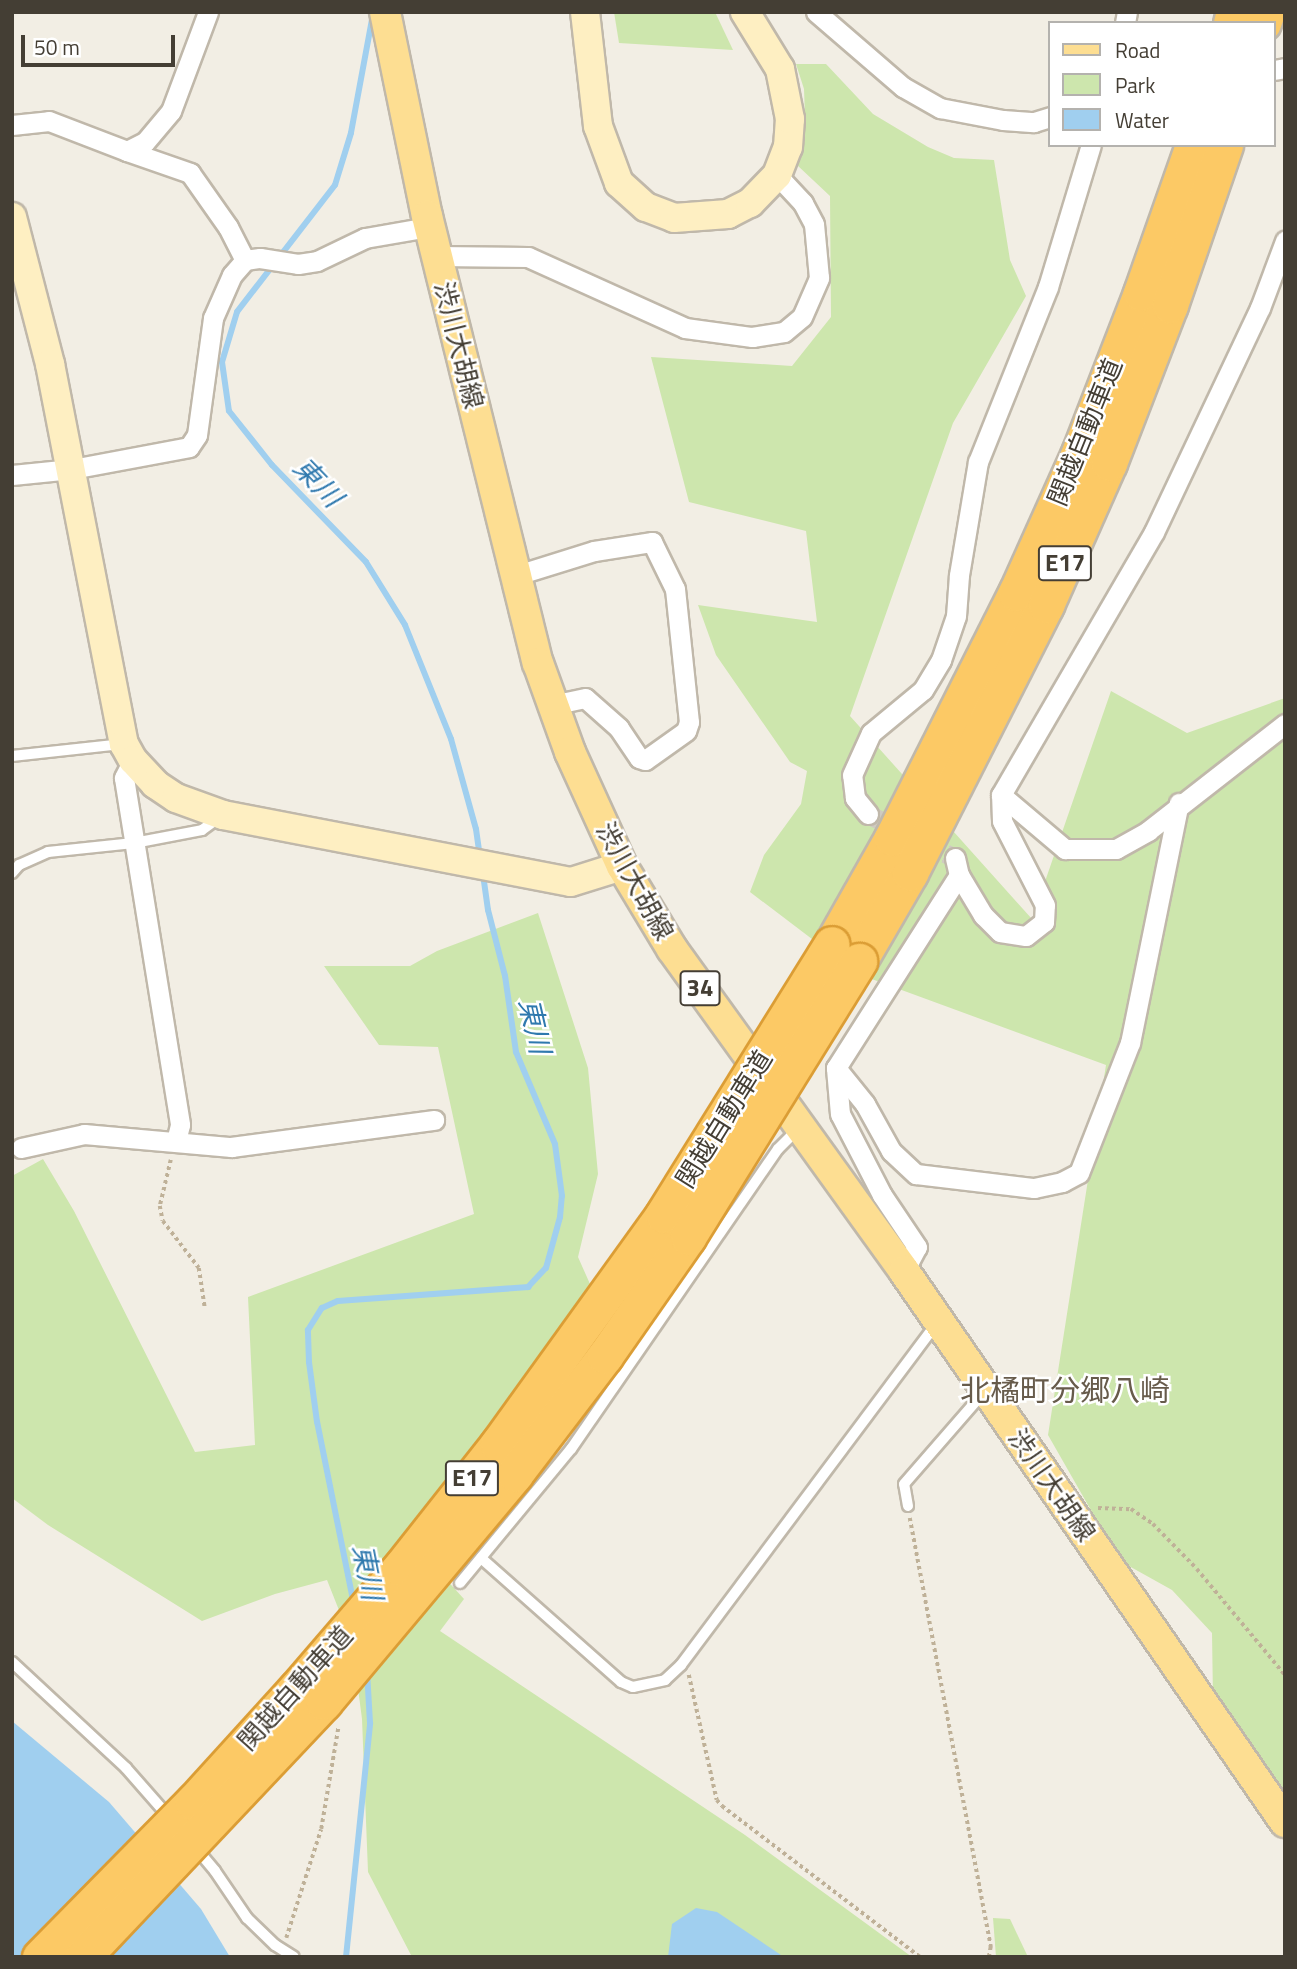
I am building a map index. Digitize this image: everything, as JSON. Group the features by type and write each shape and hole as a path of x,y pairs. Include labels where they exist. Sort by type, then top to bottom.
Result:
{"highway":[{"name":"関越自動車道","path":"83,1957 324,1702 515,1474 605,1356 688,1237 846,953 899,826 1039,542 1093,416 1192,147"},
{"name":"関越自動車道","path":"40,1957 192,1802 296,1689 400,1568 499,1444 846,953 917,860 1046,605 1109,463 1170,305 1224,147"}],"main road":[{"name":"渋川大胡線","path":"387,20 429,227 551,705 622,866 672,949 905,1271 1285,1822"}],"street":[{"path":"127,151 145,142 171,111 208,12"},
{"path":"585,12 598,126 619,183 646,206 674,219 728,214 750,203 777,175 788,147 790,119 786,89 770,48 745,12"},
{"path":"816,12 903,87 940,108 1003,120 1034,122 1048,118"},
{"path":"12,125 49,121 190,173 252,259 286,265 317,261 365,238 429,227"},
{"path":"868,814 855,797 852,775 871,733 923,690 941,660 956,615 959,575 978,461 1048,287 1090,147"},
{"path":"437,256 528,257 685,328 752,337 784,332 802,317 819,278 814,224 803,203 777,175"},
{"path":"12,217 50,364 129,752 124,778 180,1125 176,1141"},
{"path":"905,1271 917,1247 882,1195 840,1114 836,1068 957,867 983,915 1000,932 1026,936 1044,922 1045,905 1002,821 1001,795 1154,532 1260,308 1285,241"},
{"path":"12,475 72,469 189,447 197,435 213,318 232,275 252,259"},
{"path":"517,575 594,551 652,542 675,589 689,722 686,731 645,760 639,758 619,729 584,698 551,705"},
{"path":"1001,795 1065,849 1116,849 1148,831 1179,803 1285,724"},
{"path":"129,752 155,784 176,798 223,815 570,882 622,866"},
{"path":"836,1068 865,1104 891,1152 916,1174 1034,1188 1062,1182 1079,1173 1130,1043 1179,803"},
{"path":"21,1148 84,1134 231,1147 434,1120"}],"lane":[{"path":"12,756 129,752"},
{"path":"12,873 19,865 48,852 134,843 202,830 223,815"},
{"path":"460,1583 571,1449 778,1149 801,1128"},
{"path":"481,1558 621,1682 633,1687 665,1680 681,1665 932,1329"},
{"path":"908,1506 904,1484 977,1398 987,1391"},
{"path":"12,1662 126,1768 215,1871 247,1918 294,1957"}],"path":[{"path":"176,1141 160,1206 163,1221 198,1268 205,1308"},
{"path":"908,1506 991,1947 989,1957"},
{"path":"1068,1506 1131,1509 1153,1524 1197,1569 1285,1675"},
{"path":"681,1665 692,1680 717,1800 920,1957"},
{"path":"283,1950 321,1829 335,1756 338,1719"}],"green space":[{"path":"614,12 715,12 733,50 619,43"},
{"path":"796,64 826,64 873,114 928,147 954,158 994,160 1010,260 1026,296 953,423 850,716 1032,919 1111,691 1187,733 1285,698 1285,1802 1213,1700 1212,1633 1172,1590 1120,1561 1048,1435 1106,1065 858,974 750,892 764,855 801,804 807,771 790,762 716,655 698,605 817,622 806,531 689,502 651,357 792,366 831,317 830,196 797,165 805,117 804,89"},
{"path":"538,913 588,1068 598,1174 578,1257 594,1293 411,1541 464,1599 440,1631 745,1835 912,1957 412,1957 368,1872 362,1719 352,1643 327,1580 275,1594 202,1621 48,1525 12,1498 12,1176 43,1159 74,1211 195,1452 255,1445 248,1297 474,1214 438,1047 379,1045 324,966 410,966 437,951"},
{"path":"993,1918 1010,1919 1028,1957 996,1957"}],"water":[{"path":"12,1721 109,1802 201,1909 230,1957 12,1957"},
{"path":"696,1908 717,1912 784,1957 668,1957 672,1924"}],"waterway":[{"name":"東川","path":"373,14 351,133 335,185 237,312 222,362 229,411 272,465 366,562 405,625 451,739 476,829 480,856"},
{"name":"東川","path":"354,1605 317,1422 309,1362 308,1330 322,1308 338,1301 528,1287 546,1268 560,1217 562,1196 555,1144 516,1052 505,976 488,910 483,873"},
{"name":"東川","path":"346,1957 370,1723 367,1671"}],"tunnel":[{"path":"868,814 955,858"}],"district":[{"name":"北橘町分郷八崎","path":"1065,1390"}]}
